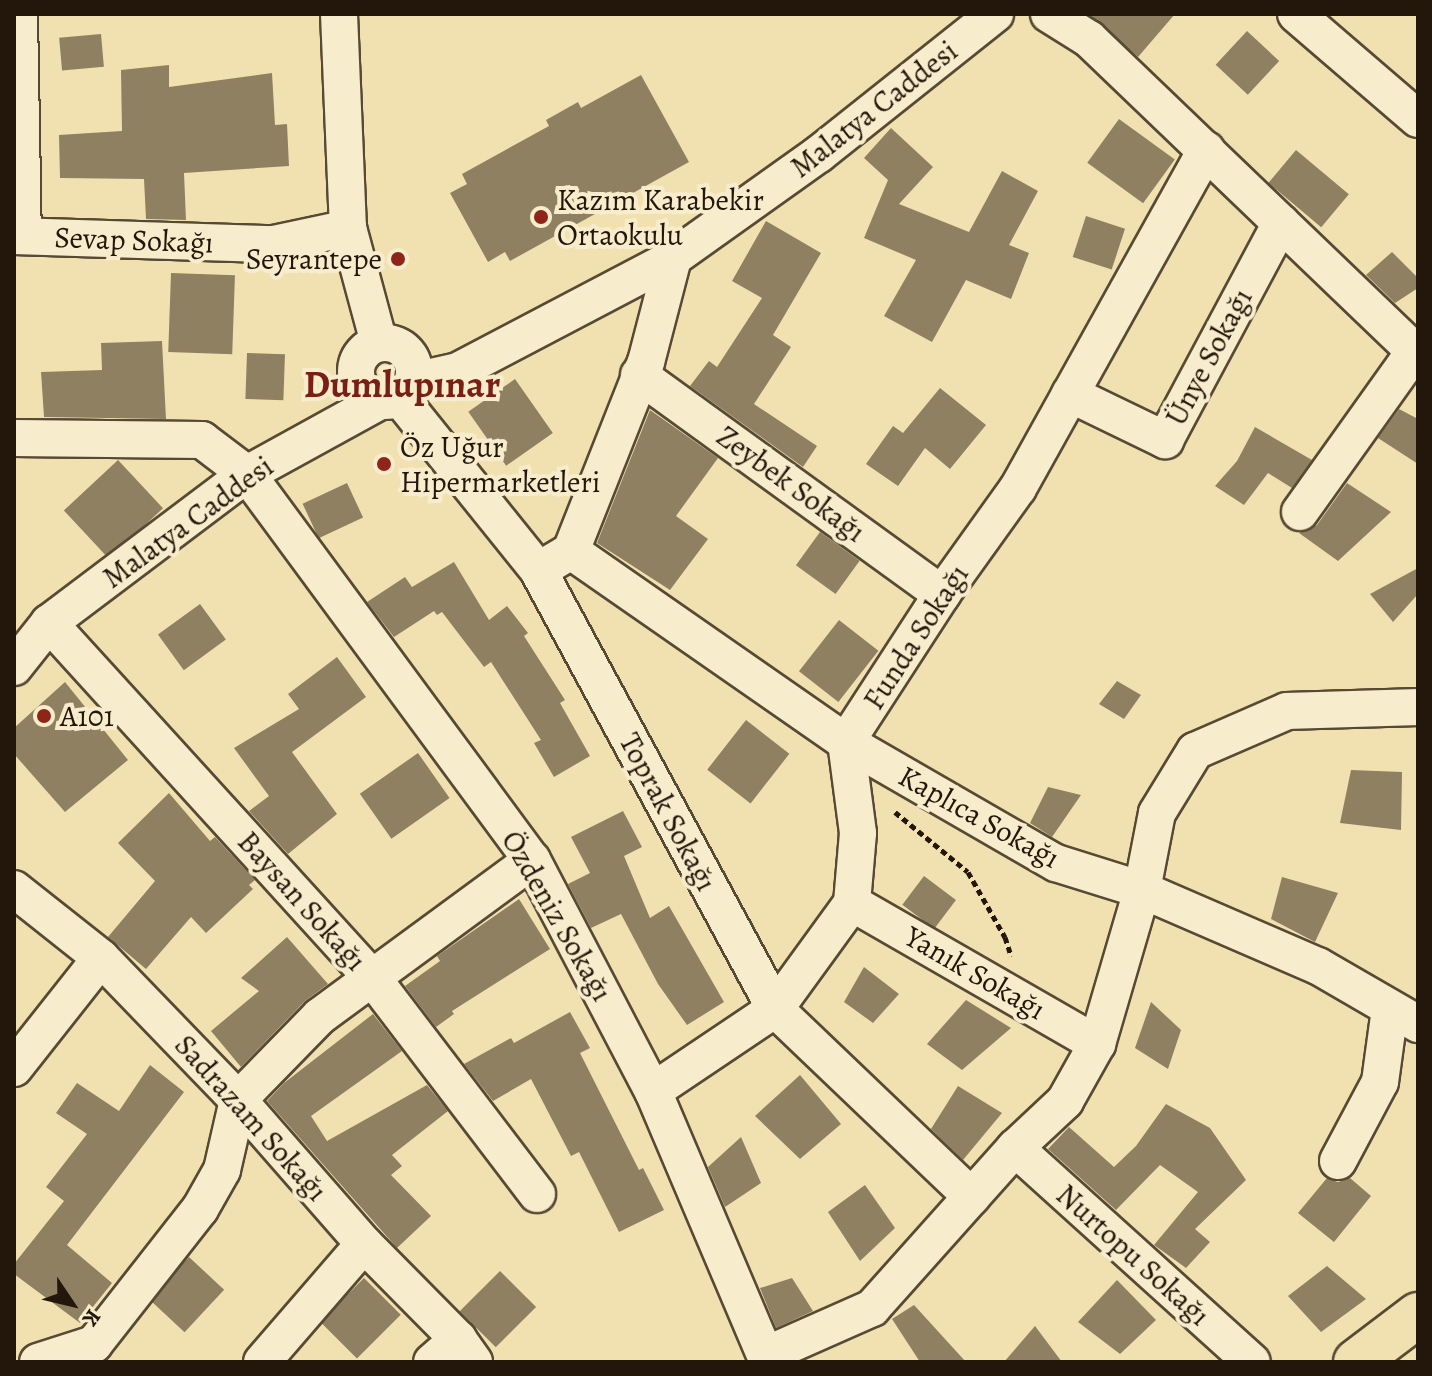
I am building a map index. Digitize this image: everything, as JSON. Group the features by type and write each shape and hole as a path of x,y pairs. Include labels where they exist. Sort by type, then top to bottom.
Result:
{"main road":[{"path":"1356,1362 1418,1315"}],"street":[{"path":"18,236 19,14"},
{"path":"339,14 348,228 379,343"},
{"name":"Malatya Caddesi","path":"14,667 49,623 247,474 398,393 458,371 673,258 819,154 995,14"},
{"path":"1049,14 1089,39 1416,352 1300,512"},
{"path":"1296,14 1418,119"},
{"name":"Funda Sokağı","path":"852,903 858,833 846,742 942,594 1018,488 1206,150"},
{"name":"Ünye Sokağı","path":"1070,394 1165,440 1281,223"},
{"name":"Sevap Sokağı","path":"18,236 273,244 348,228"},
{"path":"538,570 571,551 646,362 673,258"},
{"path":"379,343 399,346 407,352 412,361 398,393 365,393 356,368 363,351 379,343"},
{"name":"Zeybek Sokağı","path":"639,375 942,594"},
{"name":"Toprak Sokağı","path":"398,393 538,570 775,1009 972,1197"},
{"name":"Özdeniz Sokağı","path":"14,438 202,440 247,474 532,860 653,1091 767,1359"},
{"name":"Kaplıca Sokağı","path":"571,551 846,742 1056,863 1142,890 1318,966 1404,1016"},
{"name":"Baysan Sokağı","path":"49,623 374,980 537,1194"},
{"path":"767,1359 872,1308 1015,1148 1065,1101 1097,1044 1142,890 1157,813 1195,751 1287,711 1418,707"},
{"path":"38,1362 94,1344 200,1209 222,1170 238,1100 320,1016 374,980 532,860"},
{"name":"Sadrazam Sokağı","path":"14,889 101,958 238,1100 455,1354"},
{"path":"653,1091 775,1009 852,903"},
{"name":"Yanık Sokağı","path":"852,903 1097,1044"},
{"path":"14,1068 101,958"},
{"path":"1338,1161 1380,1082 1404,1016"},
{"name":"Nurtopu Sokağı","path":"1015,1148 1252,1362"},
{"path":"262,1362 364,1244"}],"path":[{"path":"853,778 968,872 1005,937 1028,1003"}],"building":[{"path":"1089,14 1175,14 1138,57"},
{"path":"1247,31 1279,61 1248,95 1216,65"},
{"path":"101,34 104,67 62,71 59,38"},
{"path":"169,65 169,87 272,73 275,125 287,124 289,166 184,173 186,220 146,219 144,179 60,178 59,135 122,131 121,70"},
{"path":"641,75 689,162 510,261 505,252 488,262 450,193 467,184 462,174 549,126 546,120 578,102 581,108"},
{"path":"1119,119 1175,160 1143,203 1087,163"},
{"path":"891,128 933,167 899,204 969,232 1002,171 1038,191 1009,245 1029,253 1011,299 966,280 932,342 884,316 916,260 864,238 888,180 864,158"},
{"path":"1296,150 1349,194 1321,227 1268,183"},
{"path":"1086,216 1125,229 1112,270 1073,257"},
{"path":"766,221 821,253 773,335 791,347 754,404 817,446 803,467 690,386 709,361 717,367 762,298 732,281"},
{"path":"1392,252 1418,278 1418,288 1395,303 1366,275"},
{"path":"171,273 235,275 232,354 168,352"},
{"path":"162,341 166,419 44,417 41,372 102,370 101,343"},
{"path":"247,353 285,354 283,400 245,399"},
{"path":"515,379 553,433 506,466 468,412"},
{"path":"940,388 986,425 950,469 925,448 898,486 866,464 893,426 903,433"},
{"path":"1399,409 1418,419 1418,464 1378,438"},
{"path":"650,410 718,458 676,516 708,539 670,590 597,543"},
{"path":"1255,427 1312,460 1292,488 1268,473 1244,505 1215,486 1237,461"},
{"path":"118,460 163,508 109,559 64,510"},
{"path":"347,483 363,517 319,538 303,504"},
{"path":"1347,483 1391,512 1338,561 1299,533 1317,525"},
{"path":"820,532 860,561 836,594 796,565"},
{"path":"454,562 489,620 507,606 528,633 524,636 565,700 560,703 590,756 554,777 534,743 541,740 491,662 484,667 442,612 437,615 434,611 394,637 367,602 405,577 412,587"},
{"path":"1418,568 1418,594 1393,622 1370,594"},
{"path":"200,604 226,640 184,670 158,635"},
{"path":"839,620 878,651 838,702 799,671"},
{"path":"337,657 366,697 292,752 337,814 288,854 249,811 269,796 234,748 299,709 288,694"},
{"path":"1117,681 1141,695 1124,719 1099,704"},
{"path":"65,682 128,760 65,812 14,754 14,728"},
{"path":"746,720 789,754 751,804 707,770"},
{"path":"418,753 450,798 391,839 360,794"},
{"path":"1351,770 1402,772 1401,830 1340,823"},
{"path":"1048,787 1081,795 1052,837 1030,823"},
{"path":"169,793 210,841 215,837 255,880 249,885 253,889 206,933 191,917 146,969 108,937 155,881 118,843"},
{"path":"623,811 642,847 624,856 650,918 669,906 724,1002 687,1025 658,984 621,914 591,928 568,884 590,873 571,837"},
{"path":"924,876 956,900 934,929 902,905"},
{"path":"1282,877 1338,893 1315,942 1271,919"},
{"path":"519,899 550,949 452,1011 454,1014 436,1027 405,986 440,961 437,956"},
{"path":"287,937 328,984 305,1001 241,1067 211,1031 259,991 241,978"},
{"path":"864,967 899,994 873,1023 844,1002"},
{"path":"966,1000 1011,1028 962,1070 927,1044"},
{"path":"1151,1002 1181,1030 1168,1069 1135,1048"},
{"path":"570,1012 590,1048 580,1053 639,1170 643,1168 664,1210 619,1232 579,1152 571,1156 531,1079 493,1101 464,1064 511,1038 514,1043"},
{"path":"373,1014 402,1051 311,1116 327,1141 427,1085 448,1111 392,1155 402,1166 391,1175 431,1216 397,1248 267,1101 284,1083"},
{"path":"150,1065 184,1092 67,1245 112,1283 80,1323 14,1274 14,1264 64,1201 46,1187 87,1134 56,1113 77,1083 119,1111"},
{"path":"800,1075 841,1124 800,1159 755,1116"},
{"path":"958,1086 1002,1113 963,1160 931,1129"},
{"path":"1166,1104 1210,1128 1246,1180 1195,1229 1210,1242 1186,1268 1154,1245 1198,1192 1160,1165 1116,1210 1048,1149 1069,1127 1114,1167 1136,1146"},
{"path":"741,1137 761,1183 725,1207 708,1167"},
{"path":"1327,1178 1338,1182 1350,1178 1371,1196 1334,1242 1298,1213"},
{"path":"865,1185 895,1228 860,1261 828,1212"},
{"path":"189,1257 224,1290 185,1332 149,1299"},
{"path":"1327,1266 1366,1299 1321,1332 1288,1296"},
{"path":"500,1271 536,1307 496,1347 460,1311"},
{"path":"364,1278 401,1315 357,1359 320,1322"},
{"path":"792,1278 813,1311 776,1328 760,1288"},
{"path":"1117,1280 1156,1320 1120,1354 1078,1322"},
{"path":"914,1305 966,1362 920,1362 892,1319"},
{"path":"1035,1326 1062,1362 1004,1362"}],"place":[{"name":"Kazım Karabekir Ortaokulu","path":"541,217"},
{"name":"Seyrantepe","path":"398,259"},
{"name":"Öz Uğur Hipermarketleri","path":"384,464"},
{"name":"A101","path":"44,716"}],"district":[{"name":"Dumlupınar","path":"402,385"}]}
